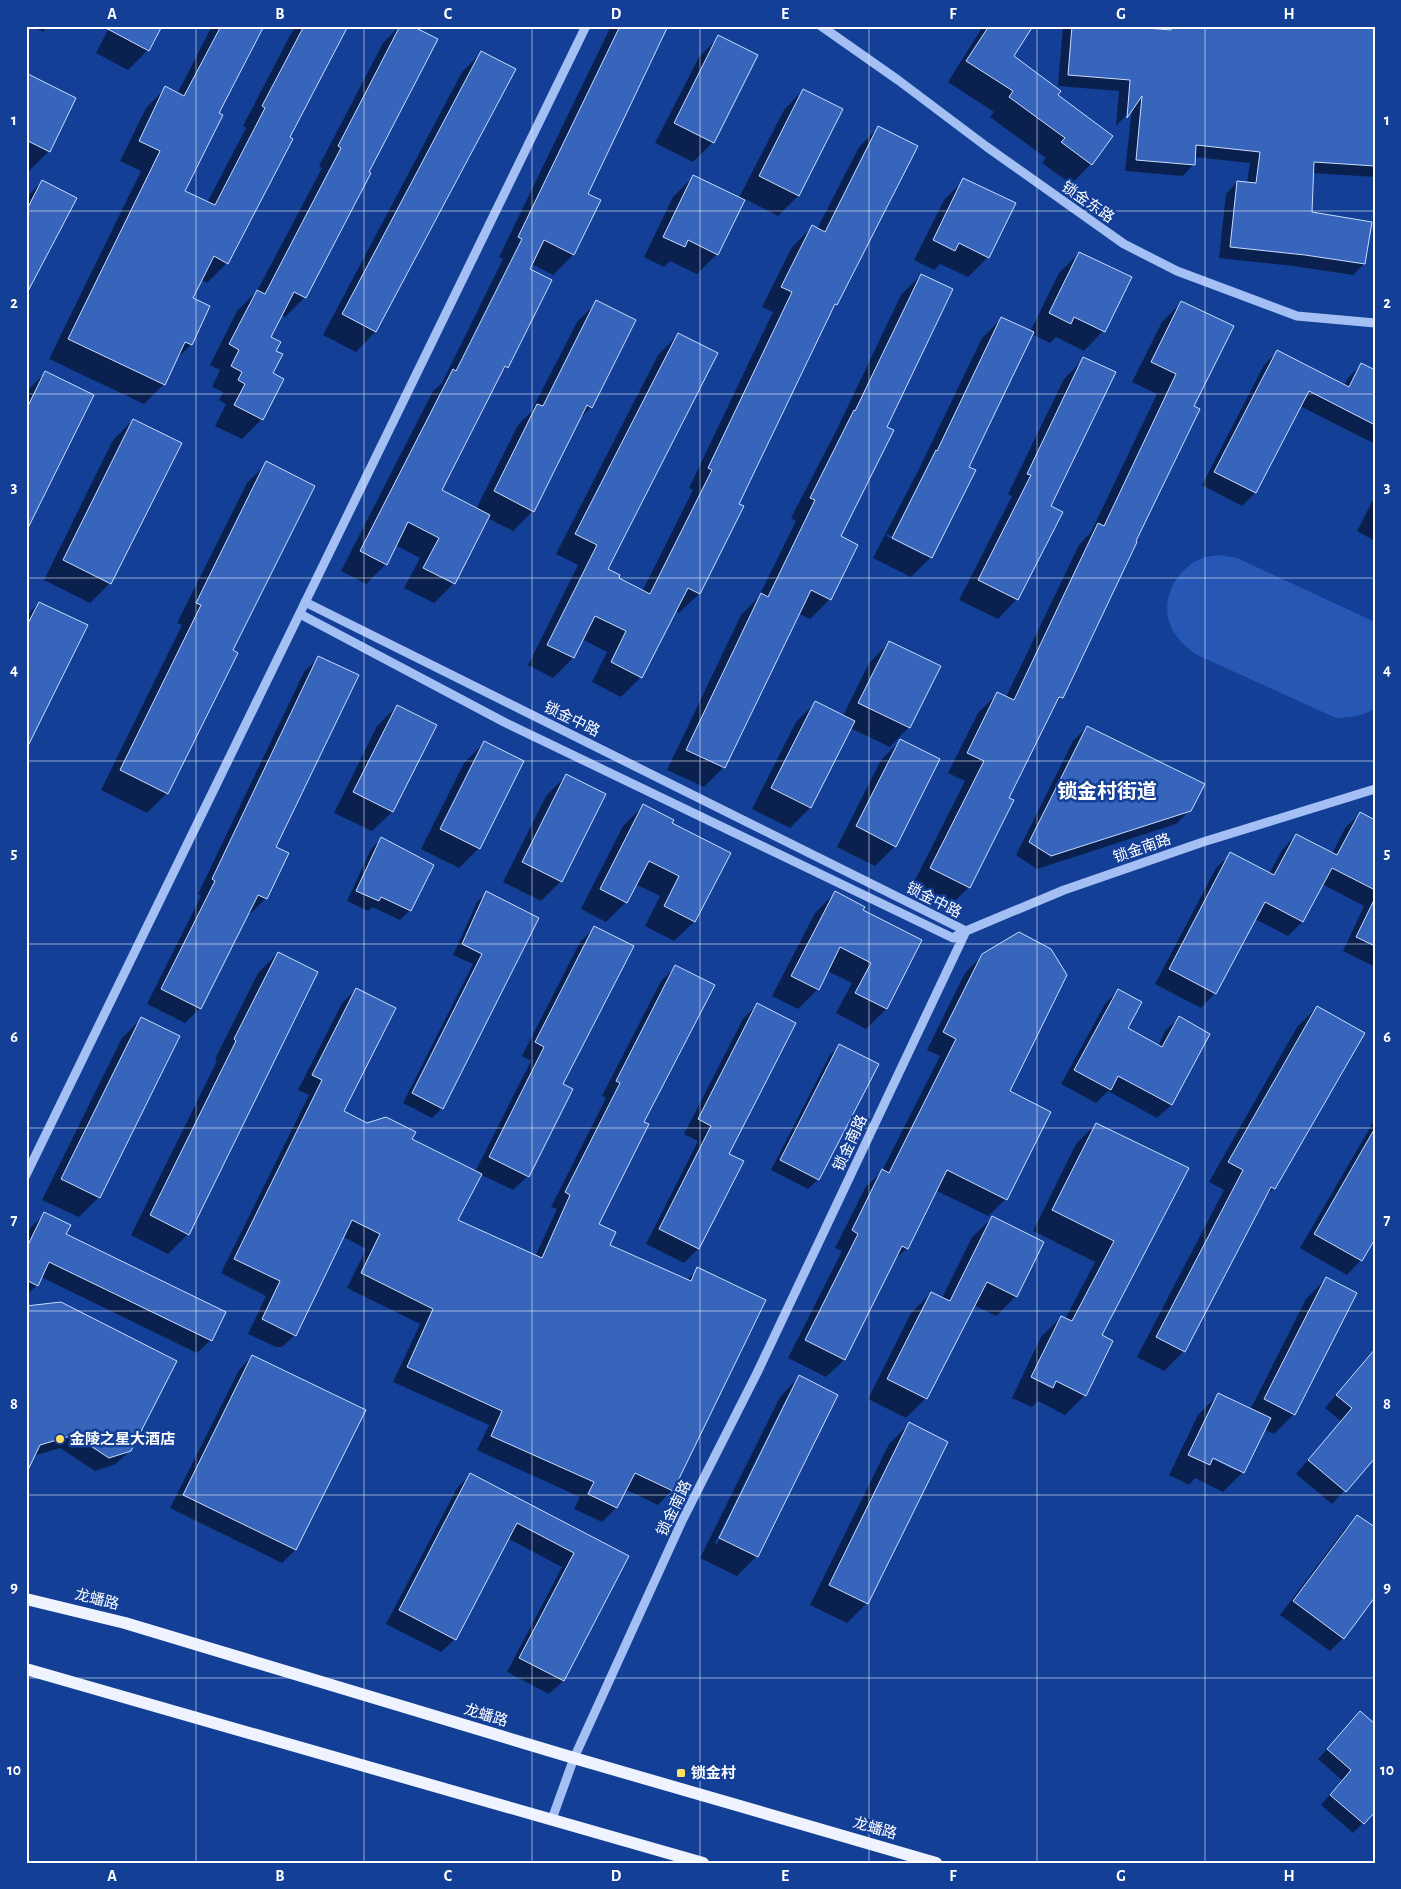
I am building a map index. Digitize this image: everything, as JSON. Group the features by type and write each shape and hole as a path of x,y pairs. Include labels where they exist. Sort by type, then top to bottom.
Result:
{"main road":[{"name":"龙蟠路","path":"26,1599 125,1623 574,1758 936,1863"},
{"path":"26,1669 703,1863"}],"street":[{"path":"26,1175 586,26"},
{"name":"锁金东路","path":"821,26 1124,244 1177,271 1297,316 1375,323"},
{"name":"锁金中路","path":"305,602 966,931"},
{"name":"锁金中路","path":"300,614 504,722 953,938 966,931"},
{"name":"锁金南路","path":"552,1819 574,1758 682,1521 757,1373 966,931 1064,890 1175,852 1375,789"}],"shaded area":[{"path":"1220,555 1237,558 1375,622 1375,708 1361,715 1336,718 1195,654 1183,644 1173,631 1169,621 1167,610 1171,589 1176,580 1191,564 1202,558"}],"building":[{"path":"102,26 162,26 149,51"},
{"path":"221,26 264,26 219,113 223,115 185,191 215,205 265,108 262,106 304,26 348,26 290,137 293,139 228,264 214,256 193,298 210,306 192,345 185,342 165,385 68,339 160,151 139,141 165,86 184,96"},
{"path":"400,26 412,26 438,39 306,298 294,292 271,337 281,342 276,351 283,354 273,373 284,379 263,420 234,405 245,384 238,380 242,372 231,366 239,350 229,344 257,290 265,294 341,148 338,146"},
{"path":"620,26 668,26 588,194 601,200 574,255 544,240 530,269 552,280 508,368 505,366 442,490 490,515 455,584 423,568 439,538 408,522 387,565 360,551 453,369 456,371 522,239 518,237"},
{"path":"989,26 1033,26 1014,56 1061,91 1058,95 1113,136 1092,165 1061,142 1065,138 1009,97 1013,91 966,61"},
{"path":"1072,26 1123,26 1171,30 1171,26 1375,26 1375,166 1314,162 1312,212 1372,222 1365,264 1230,247 1237,181 1256,183 1260,152 1196,145 1195,165 1136,160 1142,96 1127,118 1130,80 1068,75"},
{"path":"718,35 758,55 714,143 674,123"},
{"path":"481,51 516,69 376,332 342,314"},
{"path":"26,73 76,98 50,152 26,140"},
{"path":"803,89 843,109 799,196 759,176"},
{"path":"878,126 918,146 837,305 835,304 739,504 744,506 700,594 688,588 642,678 611,662 626,631 595,616 574,658 547,645 597,545 575,534 678,333 718,353 608,569 620,575 619,578 650,594 712,470 708,468 792,292 781,287 812,225 825,232"},
{"path":"693,175 745,200 718,255 688,240 685,247 663,237"},
{"path":"963,178 1016,203 989,258 959,243 955,251 933,240"},
{"path":"42,180 77,198 26,295 26,211"},
{"path":"1079,252 1132,277 1105,332 1074,317 1071,324 1049,313"},
{"path":"921,274 953,289 887,427 894,430 841,536 858,545 831,600 811,590 725,768 686,750 761,593 768,597 815,500 810,498 855,411"},
{"path":"596,300 636,320 592,408 587,405 534,512 494,491 537,404 543,406"},
{"path":"1181,301 1234,326 1194,406 1200,409 1063,698 1059,697 1009,798 1014,800 970,888 930,868 984,761 967,753 997,692 1014,700 1098,523 1104,526 1176,374 1151,362"},
{"path":"1001,317 1034,332 969,467 976,470 932,558 892,538 937,451"},
{"path":"1277,350 1349,387 1361,363 1375,370 1375,425 1309,391 1256,493 1214,472"},
{"path":"1083,357 1116,372 1051,506 1063,512 1018,600 978,580 1031,475 1027,474"},
{"path":"45,371 94,395 26,532 26,410"},
{"path":"133,419 182,443 111,584 63,560"},
{"path":"266,461 315,486 233,650 238,653 168,794 120,770 201,605 196,603"},
{"path":"39,602 88,625 26,750 26,627"},
{"path":"889,641 941,666 910,728 858,703"},
{"path":"318,656 359,675 276,847 289,853 267,899 258,895 201,1009 161,989 215,881 212,879"},
{"path":"815,701 855,721 811,808 771,788"},
{"path":"397,705 437,725 393,812 353,792"},
{"path":"1087,726 1205,784 1191,811 1051,856 1029,842"},
{"path":"900,739 940,759 896,847 856,826"},
{"path":"484,741 524,761 480,849 440,829"},
{"path":"566,774 606,794 562,882 522,862"},
{"path":"643,804 674,820 672,823 731,853 695,922 664,906 679,876 649,861 627,903 600,889"},
{"path":"1360,812 1375,820 1375,890 1332,868 1303,922 1265,902 1216,994 1169,969 1230,852 1274,875 1296,834 1337,855"},
{"path":"381,837 434,865 411,911 381,897 379,901 356,891"},
{"path":"486,891 539,918 443,1109 412,1093 482,954 462,944"},
{"path":"835,891 865,907 863,910 922,940 887,1009 855,993 871,963 840,947 819,990 791,976"},
{"path":"1375,898 1375,946 1356,937"},
{"path":"594,926 634,946 563,1084 573,1089 529,1177 489,1157 544,1047 535,1042"},
{"path":"1019,932 1051,949 1067,975 1010,1091 1051,1112 1007,1200 947,1170 908,1249 902,1246 845,1360 805,1340 858,1234 852,1230 882,1169 889,1173 956,1039 943,1032 982,954"},
{"path":"278,952 318,972 189,1235 150,1215"},
{"path":"675,965 715,985 644,1122 649,1124 599,1224 616,1232 610,1245 691,1281 697,1267 766,1300 673,1491 635,1473 617,1508 588,1494 594,1482 491,1436 502,1411 407,1367 433,1309 361,1273 380,1234 352,1220 296,1336 262,1319 280,1281 234,1259 322,1080 312,1075 356,988 396,1008 344,1111 367,1123 386,1117 416,1132 412,1139 482,1174 458,1220 542,1258 570,1195 565,1192 620,1083 616,1081"},
{"path":"1118,989 1142,1002 1128,1028 1162,1047 1179,1016 1210,1034 1172,1105 1118,1076 1111,1090 1074,1070"},
{"path":"757,1003 796,1023 729,1154 744,1161 699,1249 659,1229 711,1126 698,1119"},
{"path":"1317,1006 1365,1033 1275,1189 1271,1187 1185,1352 1156,1337 1243,1170 1228,1162"},
{"path":"141,1017 180,1036 100,1198 61,1179"},
{"path":"839,1044 879,1064 819,1180 780,1160"},
{"path":"1096,1123 1189,1168 1102,1335 1113,1341 1086,1396 1056,1381 1053,1388 1031,1377 1061,1316 1072,1321 1114,1241 1052,1210"},
{"path":"1375,1128 1375,1239 1362,1261 1314,1234"},
{"path":"44,1212 71,1225 66,1234 226,1312 212,1341 49,1262 38,1286 26,1280 26,1249"},
{"path":"992,1216 1044,1242 1017,1297 987,1282 927,1399 887,1379 931,1292 950,1301"},
{"path":"1326,1277 1357,1293 1295,1415 1264,1399"},
{"path":"61,1302 177,1361 131,1451 109,1458 74,1435 40,1445 26,1474 26,1306"},
{"path":"1375,1349 1375,1458 1346,1492 1308,1460 1352,1408 1336,1395"},
{"path":"252,1355 366,1410 296,1550 183,1495"},
{"path":"799,1375 838,1395 758,1557 719,1538"},
{"path":"1218,1393 1271,1418 1244,1473 1213,1458 1210,1465 1188,1455"},
{"path":"909,1422 948,1442 868,1604 829,1585"},
{"path":"470,1473 629,1556 564,1681 519,1658 574,1553 517,1523 456,1640 399,1610"},
{"path":"1357,1515 1375,1527 1375,1597 1344,1639 1293,1601"},
{"path":"1360,1711 1375,1724 1375,1812 1364,1824 1330,1795 1351,1770 1327,1749"}],"place":[{"name":"金陵之星大酒店","path":"60,1439"},
{"name":"锁金村","path":"681,1773"}],"district":[{"name":"锁金村街道","path":"1107,791"}]}
